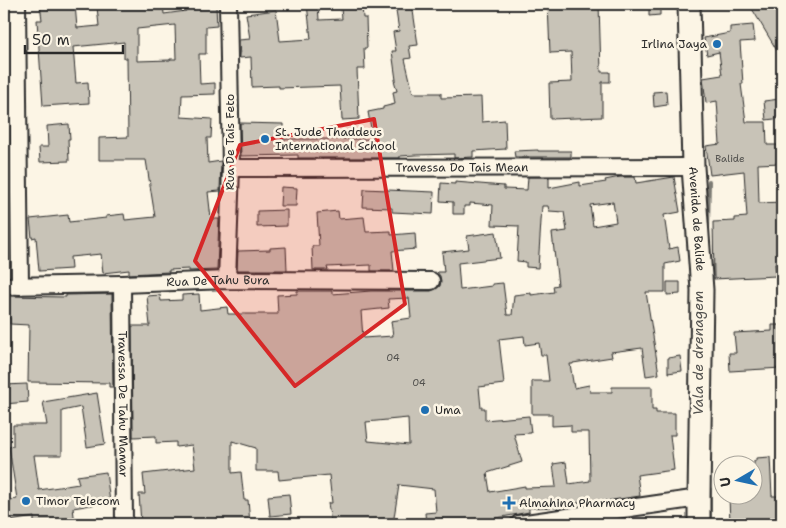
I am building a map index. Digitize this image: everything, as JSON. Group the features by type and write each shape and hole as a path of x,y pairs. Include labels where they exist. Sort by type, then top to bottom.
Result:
{"main road":[{"name":"Avenida de Balide","path":"689,4 693,167 702,290 699,524"}],"street":[{"path":"12,286 17,4"},
{"name":"Rua De Tais Feto","path":"227,280 231,168 228,4"},
{"name":"Travessa Do Tais Mean","path":"231,168 693,167"},
{"name":"Rua De Tahu Bura","path":"12,286 227,280 430,281"},
{"name":"Travessa De Tahu Mamar","path":"122,284 124,524"},
{"path":"519,524 698,498"}],"highlighted area":[{"path":"374,119 405,304 295,386 195,261 240,145"}],"building":[{"path":"40,4 75,4 77,28 99,26 97,7 123,4 163,4 164,14 186,11 186,8 189,8 188,4 214,4 216,6 217,26 206,27 206,54 199,54 200,84 215,83 215,94 182,95 181,117 212,119 211,138 207,138 208,163 221,161 220,191 208,192 211,219 219,219 217,270 189,271 189,269 129,274 129,270 103,273 101,254 70,257 71,269 39,271 36,237 32,238 30,219 68,215 69,222 124,214 125,220 155,217 146,160 99,160 99,138 128,137 127,58 124,58 124,42 73,47 76,83 88,82 89,103 43,106 37,20 42,20","holes":["175,25 176,59 137,61 137,29"]},
{"path":"307,4 318,4 319,20 342,19 341,8 362,6 363,18 366,18 367,48 364,48 365,69 357,69 359,119 342,120 340,86 252,87 251,57 240,58 239,40 250,39 246,14 276,10 280,41 311,39"},
{"path":"395,4 412,4 418,45 409,46 411,58 405,59 413,93 441,93 441,98 481,97 482,122 505,120 506,149 473,151 473,157 454,158 454,154 400,156 400,158 298,158 298,155 241,156 240,123 283,124 283,139 373,139 368,112 395,104 393,92 397,91 394,80 396,80 392,51 396,51 393,32 399,31"},
{"path":"548,4 599,4 601,72 610,72 610,82 602,82 602,117 550,119 549,83 572,82 571,52 550,53"},
{"path":"649,4 660,4 660,15 649,16"},
{"path":"782,4 782,59 751,7"},
{"path":"753,25 755,41 740,42 743,84 741,84 746,122 766,122 767,145 781,145 781,163 758,164 759,203 782,202 782,264 775,264 776,276 714,279 713,222 735,221 735,218 747,217 744,171 710,175 706,146 720,144 717,101 706,103 703,78 722,75 719,52 707,55 704,38 730,33 730,27"},
{"path":"666,91 667,105 654,107 653,92"},
{"path":"780,99 782,118 766,120 764,101"},
{"path":"69,124 69,161 40,162 39,147 48,147 47,126"},
{"path":"514,151 571,151 571,157 515,157"},
{"path":"528,177 549,177 549,188 580,182 580,186 606,182 605,180 620,177 635,177 636,183 674,177 680,212 664,215 669,249 678,247 680,261 665,264 665,292 646,292 659,374 646,376 642,348 611,352 612,357 570,364 574,388 589,385 590,392 612,392 612,387 652,387 652,410 656,410 656,413 675,413 675,435 670,435 674,470 637,475 640,496 557,505 558,507 529,508 529,512 470,523 426,524 425,513 436,512 434,489 399,485 393,524 331,524 328,503 332,503 329,475 279,480 278,471 256,471 256,448 232,441 232,473 241,472 244,500 248,500 250,524 141,524 139,494 145,494 143,474 195,468 192,445 176,447 176,442 156,443 156,436 133,437 132,326 150,326 147,296 160,295 161,301 182,300 182,295 199,294 200,310 227,307 228,314 278,314 277,295 297,294 297,291 332,291 332,294 371,291 431,291 440,286 440,276 437,272 444,272 442,252 469,249 467,236 496,232 500,258 458,263 460,290 503,283 507,315 512,315 514,295 554,292 553,286 558,285 552,233 567,231 564,212 549,211 548,206 542,206 538,268 526,267 526,262 517,261 519,226 492,225 493,205 470,203 470,206 464,206 464,214 453,214 453,202 440,201 441,183 455,184 455,182 504,186 504,189 527,190","holes":["613,202 616,222 593,226 590,205","409,298 411,318 391,321 393,336 363,338 361,311 389,308 388,299","524,336 525,345 539,343 541,355 546,355 549,381 532,381 532,414 552,414 552,426 571,425 571,432 589,432 590,481 569,484 566,462 553,464 556,487 525,488 525,486 490,492 487,473 522,462 514,434 531,433 529,416 485,420 485,408 481,408 479,387 504,384 499,339","408,418 409,445 368,441 366,422"]},
{"path":"281,187 297,188 296,206 280,206"},
{"path":"364,189 434,192 433,214 392,212 392,208 363,207"},
{"path":"287,210 287,226 257,227 257,211"},
{"path":"338,211 339,219 364,217 366,232 391,231 391,235 415,233 416,249 392,251 394,271 371,271 371,265 327,267 328,270 313,270 312,246 319,246 317,213"},
{"path":"286,247 287,270 237,270 238,251 270,250 270,248"},
{"path":"667,282 680,282 680,294 667,295"},
{"path":"112,294 113,387 109,387 109,383 28,382 29,325 10,324 10,318 4,317 4,296 66,297 66,295"},
{"path":"772,325 782,325 782,368 730,371 729,353 736,353 734,333 772,331"},
{"path":"680,356 682,371 668,373 668,358"},
{"path":"27,384 28,402 4,404 4,385"},
{"path":"97,393 105,444 87,447 81,407 62,411 62,455 34,455 39,490 79,484 77,476 106,472 110,502 73,508 75,524 34,524 34,517 4,522 4,501 17,499 9,447 13,446 13,425 47,425 43,402"},
{"path":"764,457 770,457 772,496 782,496 782,515 779,515 779,524 730,524 729,506 764,506"},
{"path":"289,494 291,514 270,516 268,496"}],"waterway":[{"name":"Vala de drenagem","path":"708,229 709,181"},
{"name":"Vala de drenagem","path":"710,489 710,517"}],"place":[{"name":"Irlina Jaya","path":"717,44"},
{"name":"St. Jude Thaddeus International School","path":"265,139"},
{"name":"Uma","path":"425,410"},
{"name":"Timor Telecom","path":"26,501"},
{"name":"Almahina Pharmacy","path":"509,503"}]}
